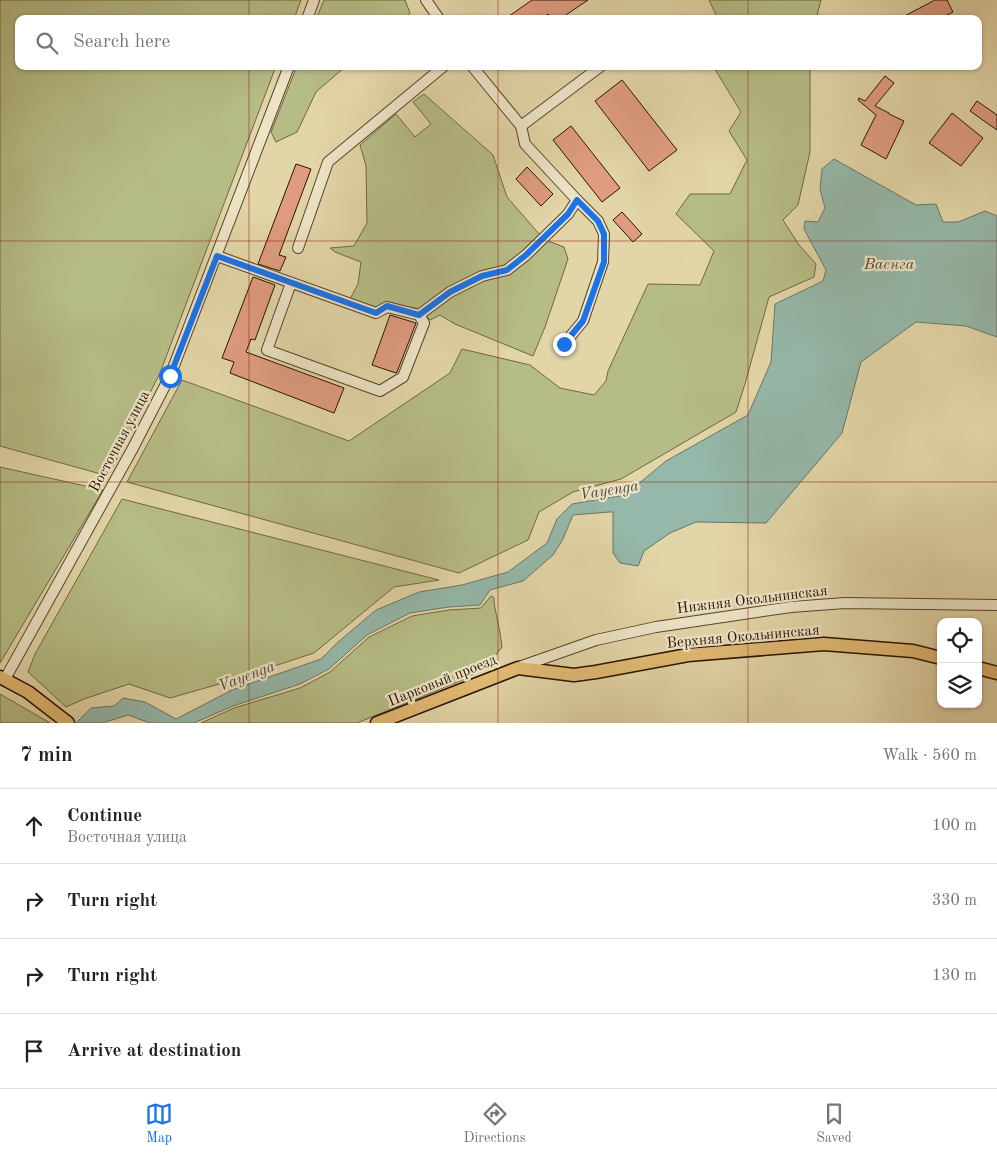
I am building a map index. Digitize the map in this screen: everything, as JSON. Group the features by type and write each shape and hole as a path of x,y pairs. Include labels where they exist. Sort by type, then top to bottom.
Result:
{"main road":[{"name":"Верхняя Окольнинская","path":"518,668 574,674 596,672 688,655 824,644 913,651 937,657"},
{"name":"Парковый проезд","path":"377,723 518,668"},
{"path":"982,669 997,673"},
{"path":"2,678 28,692 63,719"}],"street":[{"path":"308,15 314,0"},
{"path":"426,0 435,15"},
{"name":"Восточная улица","path":"2,678 133,448 166,384 287,70"},
{"path":"298,248 328,162 439,70"},
{"path":"475,70 521,126 525,144 598,221 604,234 604,262 583,321 564,344"},
{"path":"521,126 597,70"},
{"path":"419,315 450,292 482,276 507,270 526,255 568,214 577,200"},
{"path":"217,256 376,313 387,306 419,315 424,323 403,377 380,391 267,350 291,283"},
{"name":"Нижняя Окольнинская","path":"518,668 596,640 656,627 790,607 845,603 997,605"}],"green space":[{"path":"0,0 301,0 295,15 15,15 15,70 274,70 160,373 108,476 0,446"},
{"path":"324,0 405,0 410,13 408,15 318,15"},
{"path":"709,0 821,0 817,15 716,15"},
{"path":"295,70 341,70 316,92 297,132 276,142 271,132"},
{"path":"715,70 810,70 810,152 798,205 783,220 799,245 816,264 814,277 769,297 736,412 621,479 573,492 539,512 528,540 459,573 127,482 182,380 349,441 450,373 462,349 530,365 560,388 594,395 606,381 608,371 648,284 700,285 714,251 676,214 690,194 730,194 747,160 729,131 741,112"},
{"path":"424,94 493,155 507,197 540,235 523,254 505,267 419,309 391,303 374,308 350,299 358,284 361,262 335,252 330,248 354,246 367,223 366,166 360,145 396,114 415,137 431,124 413,102"},
{"path":"548,241 564,247 568,259 533,356 455,324 440,315 430,320 424,314 450,295 527,259"},
{"path":"0,467 103,490 0,663"},
{"path":"122,499 439,580 394,587 314,653 170,698 129,684 66,707 28,672 35,654"},
{"path":"491,596 494,598 502,647 488,665 465,679 357,723 201,723 234,708 300,688 330,672 369,637 412,616 449,610 481,608"},
{"path":"0,694 50,723 0,723"}],"water":[{"name":"Ваенга","path":"834,159 916,205 936,204 943,222 958,222 985,211 997,216 997,337 966,326 916,322 861,362 842,433 766,523 696,522 670,533 644,551 638,566 620,563 613,553 613,512 573,515 563,539 553,555 523,581 490,590 480,605 449,607 410,613 367,635 329,669 300,684 233,706 194,723 150,723 128,715 102,723 76,723 91,708 114,706 123,698 145,702 176,719 232,690 321,659 376,610 419,592 462,585 508,572 547,543 557,519 572,504 625,495 666,461 748,415 771,362 775,304 823,281 826,270 804,229 805,221 818,222 825,208 820,189 822,169"}],"building":[{"path":"532,0 588,0 566,15 511,15"},
{"path":"935,0 947,0 953,12 947,15 907,15"},
{"path":"885,76 894,83 875,106 904,121 886,159 861,145 876,115 858,100 859,98 865,101"},
{"path":"622,80 677,150 649,171 595,101"},
{"path":"977,101 997,115 997,130 970,111"},
{"path":"952,113 983,138 961,166 929,143"},
{"path":"571,126 620,188 602,202 553,140"},
{"path":"296,164 311,169 279,255 286,257 280,271 258,264"},
{"path":"527,167 553,194 541,206 516,179"},
{"path":"622,212 642,234 633,242 613,220"},
{"path":"253,277 275,285 255,340 251,339 246,352 344,388 334,413 230,373 234,362 222,358"},
{"path":"390,315 416,323 396,373 372,365"}],"route":[{"path":"170,376 217,256 376,313 387,306 419,315 450,292 482,276 507,270 526,255 568,214 577,200 598,221 604,234 604,262 583,321 564,344"}],"water label":[{"name":"Vayenga","path":"609,489"},
{"name":"Vayenga","path":"246,675"}]}
